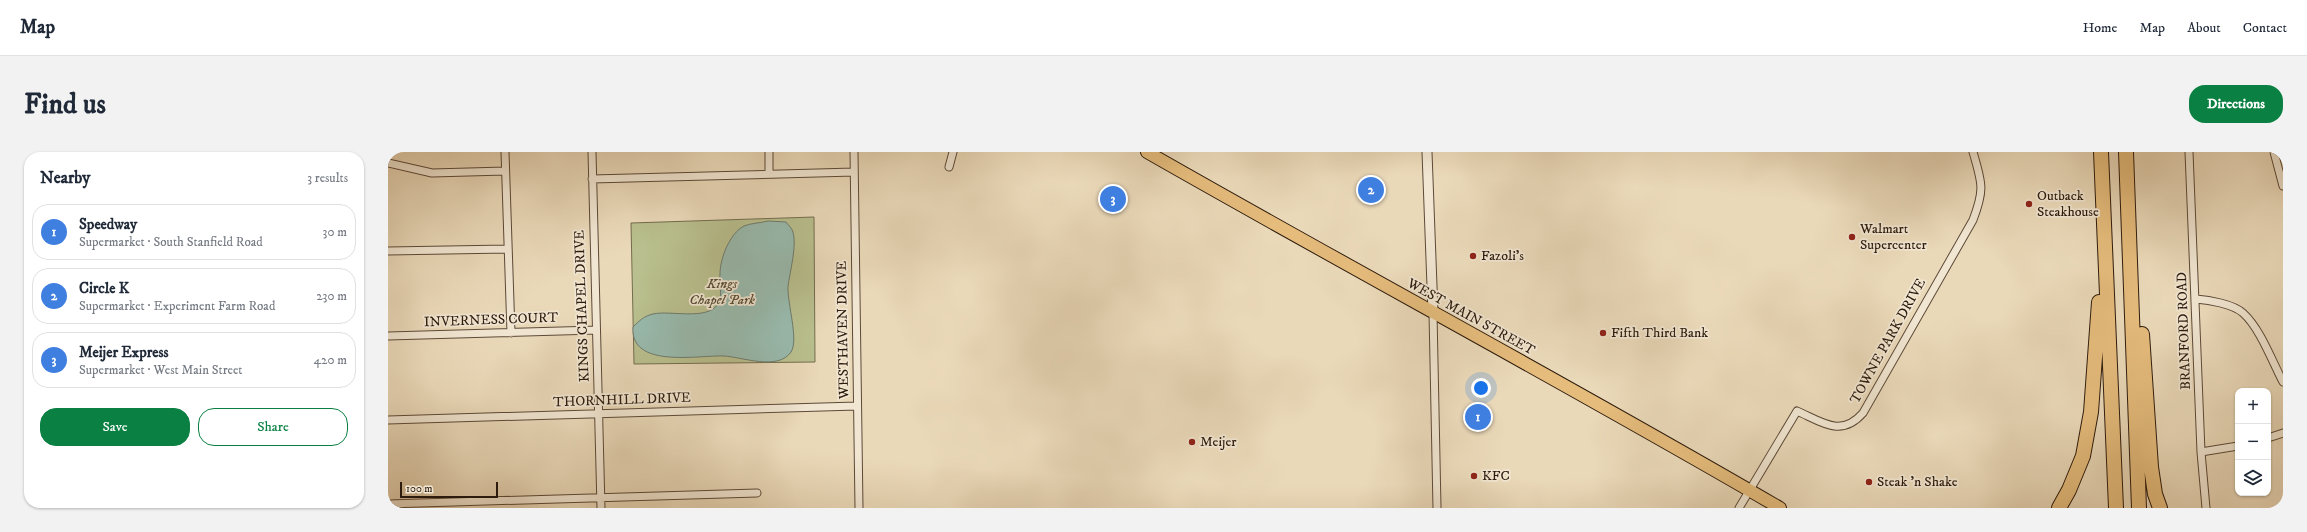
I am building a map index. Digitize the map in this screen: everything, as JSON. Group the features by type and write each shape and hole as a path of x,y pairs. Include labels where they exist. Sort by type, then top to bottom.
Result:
{"highway":[{"path":"2126,152 2139,508"},
{"path":"2059,508 2069,490 2083,456 2091,412 2099,324 2101,156"},
{"path":"2101,156 2116,508"},
{"path":"2129,222 2144,353 2151,467 2155,494 2160,508"}],"main road":[{"name":"WEST MAIN STREET","path":"1147,152 1433,313 1606,408 1780,508"}],"street":[{"path":"505,152 507,249 511,333"},
{"name":"KINGS CHAPEL DRIVE","path":"592,152 601,508"},
{"path":"769,152 769,174"},
{"name":"WESTHAVEN DRIVE","path":"854,152 857,406 860,508"},
{"path":"949,167 953,152"},
{"path":"1427,152 1433,313 1437,508"},
{"name":"TOWNE PARK DRIVE","path":"1750,490 1797,411 1833,427 1842,427 1856,422 1863,413 1976,213 1982,191 1973,152"},
{"name":"BRANFORD ROAD","path":"2189,152 2201,452 2206,508"},
{"path":"2274,152 2283,186"},
{"path":"388,163 432,173 505,171"},
{"path":"592,179 854,172"},
{"path":"388,251 507,249"},
{"path":"2196,299 2215,301 2242,312 2260,336 2283,382"},
{"name":"INVERNESS COURT","path":"388,336 596,330"},
{"name":"THORNHILL DRIVE","path":"388,420 857,406"},
{"path":"2271,437 2283,433"},
{"path":"2201,452 2235,446"},
{"path":"1739,508 1750,490"},
{"path":"388,504 757,493"}],"green space":[{"name":"Kings Chapel Park","path":"814,217 815,362 634,364 631,223"}],"shaded area":[{"path":"768,221 786,222 791,228 794,237 794,251 788,286 794,339 791,352 785,358 778,361 759,362 724,356 668,357 654,354 642,349 635,340 633,327 644,317 660,313 697,314 713,309 718,304 721,293 720,268 730,240 739,229 744,226"}],"place":[{"name":"Circle K","path":"1371,190"},
{"name":"Meijer Express","path":"1113,199"},
{"name":"Outback Steakhouse","path":"2029,204"},
{"name":"Walmart Supercenter","path":"1852,237"},
{"name":"Fazoli's","path":"1473,256"},
{"name":"Fifth Third Bank","path":"1603,333"},
{"name":"Speedway","path":"1478,417"},
{"name":"Meijer","path":"1192,442"},
{"name":"KFC","path":"1474,476"},
{"name":"Steak 'n Shake","path":"1869,482"}]}
